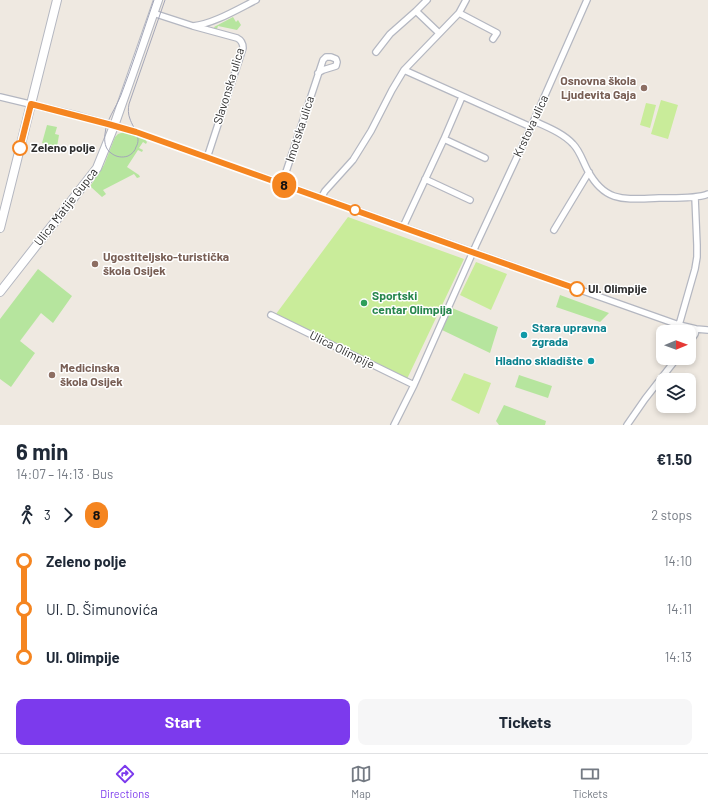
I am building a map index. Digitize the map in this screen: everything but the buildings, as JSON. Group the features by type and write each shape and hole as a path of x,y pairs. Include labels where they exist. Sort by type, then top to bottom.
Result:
{"main road":[{"path":"0,228 57,0"},
{"name":"Ulica Matije Gupca","path":"0,292 95,171 103,156 158,0"}],"street":[{"path":"193,26 210,22 256,0"},
{"path":"376,52 390,34 427,0"},
{"path":"321,198 325,191 352,160 371,131 404,70 459,13 466,0"},
{"name":"Krstova ulica","path":"473,252 534,121 587,0"},
{"path":"416,11 439,33"},
{"name":"Slavonska ulica","path":"153,13 237,38 243,43 243,48 207,158"},
{"path":"459,13 497,33 493,39"},
{"path":"404,70 531,127"},
{"name":"Imotska ulica","path":"282,184 318,74"},
{"path":"403,227 444,140 462,96"},
{"path":"0,97 136,132 679,325 697,257 698,245 695,196"},
{"path":"534,121 567,138 578,150 588,172 602,189 614,197 628,199 681,198 708,194"},
{"path":"444,140 486,158"},
{"path":"554,230 588,172"},
{"path":"425,179 470,200"},
{"path":"394,425 414,385 473,252"},
{"name":"Ulica Olimpije","path":"271,315 414,385"},
{"path":"696,329 708,330"},
{"path":"627,425 672,365"}],"green space":[{"path":"233,17 236,22 238,20 241,25 237,30 218,26 217,29 215,29 214,27"},
{"path":"661,100 678,105 668,139 651,134"},
{"path":"646,103 656,105 650,128 640,125"},
{"path":"47,125 57,127 55,134 59,135 57,147 42,143"},
{"path":"124,132 144,138 147,142 146,144 143,142 139,148 143,150 142,152 138,150 127,167 140,177 137,178 134,174 103,190 106,194 102,197 91,187 91,185 104,165 115,137"},
{"name":"Sportski centar Olimpija","path":"348,217 464,259 407,379 276,314"},
{"path":"476,262 507,274 491,310 460,295"},
{"path":"38,269 72,296 53,323 41,313 20,341 35,353 11,387 0,379 0,319"},
{"path":"560,295 609,313 600,322 556,307"},
{"path":"452,308 498,327 490,353 442,330"},
{"path":"464,373 491,383 479,414 451,400"},
{"path":"519,375 552,386 548,398 515,387"},
{"path":"504,405 546,421 545,425 499,425 496,421"}],"tram line":[{"path":"154,0 119,100 109,119 106,129 105,145 111,153 119,157 126,157 131,154 135,150 138,143 138,136 129,115 129,104 165,0"}],"bus line":[{"name":"8","path":"20,148 31,104 80,116 136,132 577,289"}],"place":[{"name":"Osnovna škola Ljudevita Gaja","path":"644,88"},
{"name":"Zeleno polje","path":"20,148"},
{"name":"Ugostiteljsko-turistička škola Osijek","path":"95,264"},
{"name":"Ul. Olimpije","path":"577,289"},
{"name":"Sportski centar Olimpija","path":"364,303"},
{"name":"Stara upravna zgrada","path":"524,335"},
{"name":"Hladno skladište","path":"591,361"},
{"name":"Medicinska škola Osijek","path":"52,375"}]}
